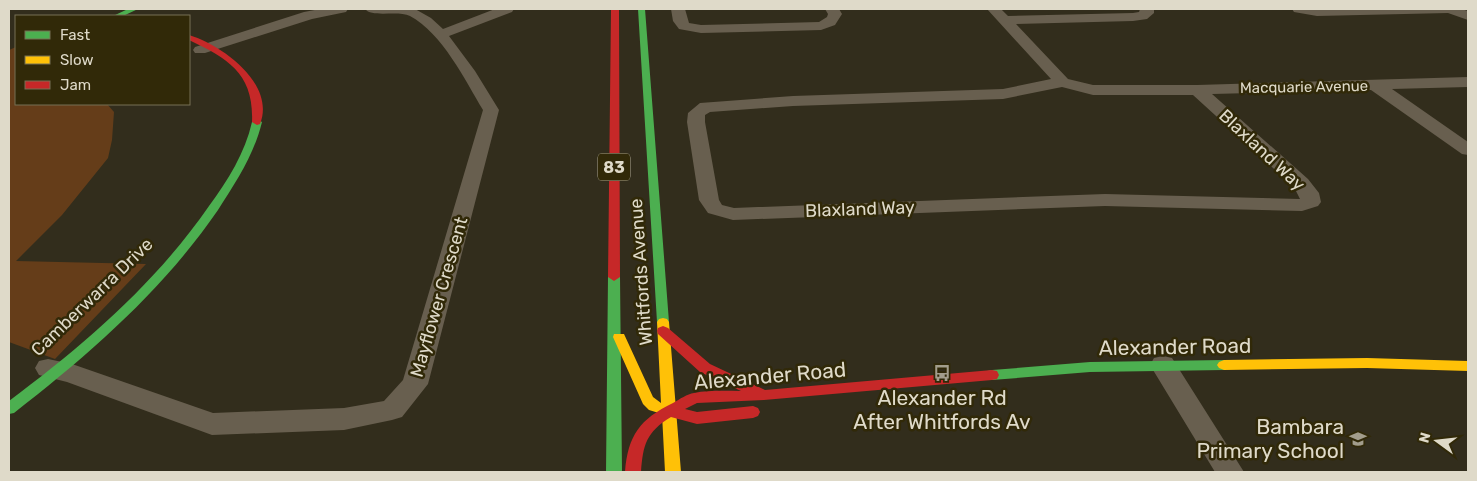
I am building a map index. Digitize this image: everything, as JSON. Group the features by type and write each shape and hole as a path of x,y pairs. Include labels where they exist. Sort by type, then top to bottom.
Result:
{"main road":[{"path":"119,15 134,9"},
{"path":"131,15 145,9"},
{"name":"Whitfords Avenue","path":"614,472 615,9"},
{"name":"Whitfords Avenue","path":"641,9 673,472"},
{"name":"Camberwarra Drive","path":"190,38 218,62 230,76"},
{"name":"Camberwarra Drive","path":"46,372 112,327 151,289 177,260 222,196 249,150 257,121 257,99 246,76 223,53 200,47"},
{"path":"209,193 224,171"},
{"name":"Camberwarra Drive","path":"134,286 148,273 182,231"},
{"path":"615,325 648,400 654,406 669,411"},
{"path":"663,331 705,368 764,395"},
{"name":"Camberwarra Drive","path":"9,410 80,337"},
{"name":"Alexander Road","path":"669,411 695,398 764,395 1090,366 1170,377 1368,363 1468,366"},
{"path":"978,388 1004,386"},
{"name":"Alexander Road","path":"669,411 697,418 769,410"},
{"path":"633,472 636,445 644,427 654,418 669,411"}],"street":[{"path":"200,47 309,15 341,9"},
{"name":"Mayflower Crescent","path":"46,372 212,424 344,419 392,410 415,384 492,110 461,62 440,35 413,12 372,9"},
{"path":"440,35 507,9"},
{"path":"678,9 680,21 684,26 701,29 820,26 834,19 835,14 832,9"},
{"path":"999,14 1134,17 1147,13 1147,9"},
{"path":"1299,9 1317,12 1450,9 1468,16"},
{"path":"999,14 1062,82"},
{"name":"Blaxland Way","path":"1062,82 1003,94 706,106 696,113 696,122 709,200 715,209 732,214 1105,200 1302,205 1311,202 1309,193 1301,183 1197,90"},
{"name":"Macquarie Avenue","path":"1062,82 1093,90 1112,92 1468,82"},
{"path":"1375,86 1468,150"},
{"path":"1170,377 1230,472"}],"shaded area":[{"path":"15,47 15,105 108,105 114,112 112,140 108,158 62,215 16,261 146,264 55,359 9,342 9,50"}],"traffic: fast":[{"path":"119,15 134,9"},
{"path":"641,9 663,322"},
{"path":"9,409 97,338 151,286 176,258 238,171 255,132 257,122"},
{"path":"614,277 614,472"},
{"path":"992,375 1090,367 1224,365"}],"traffic: slow":[{"path":"9,23 15,23"},
{"path":"663,322 673,472"},
{"path":"619,337 648,400 654,406 669,411"},
{"path":"1224,365 1367,363 1468,366"}],"traffic: jam":[{"path":"614,277 615,9"},
{"path":"190,38 216,51 240,68 254,91 257,106 257,122"},
{"path":"663,331 705,368 764,395"},
{"path":"669,411 695,398 764,395 992,375"},
{"path":"669,411 697,418 753,412"},
{"path":"633,472 635,452 645,429 651,422 669,411"}],"place":[{"name":"Alexander Rd After Whitfords Av","path":"942,373"},
{"name":"Bambara Primary School","path":"1358,439"}]}
